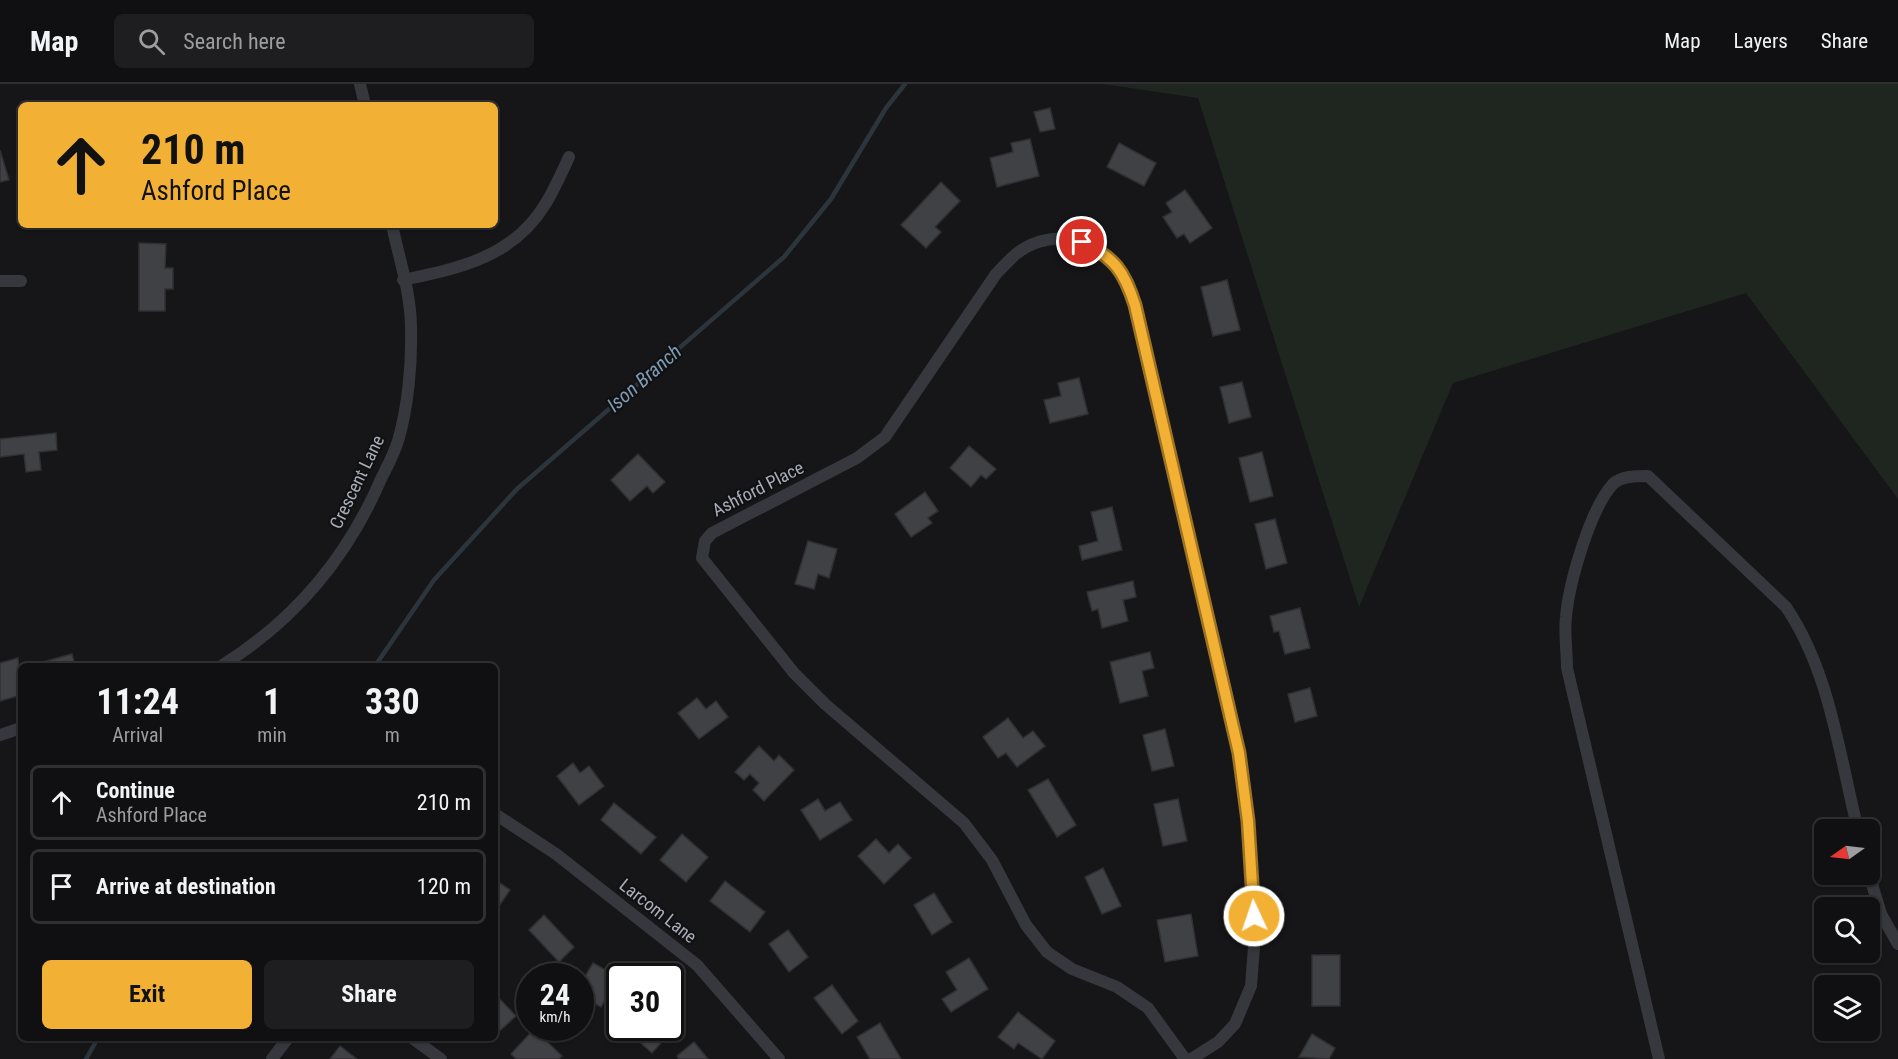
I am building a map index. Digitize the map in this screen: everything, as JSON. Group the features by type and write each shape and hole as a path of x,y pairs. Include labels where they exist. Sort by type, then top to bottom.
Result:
{"street":[{"path":"360,84 364,102"},
{"path":"404,280 455,269 495,254 525,230 546,204 569,157"},
{"name":"Crescent Lane","path":"226,663 252,647 308,597 339,558 372,500 398,441 408,382 411,326 393,228"},
{"name":"Ashford Place","path":"1185,1059 1172,1037 1148,1008 1117,987 1072,969 1047,952 1026,925 992,860 964,823 857,734 794,673 702,558 701,549 705,541 722,527 857,458 885,436 996,274 1016,254 1047,240 1064,238 1082,242 1100,250 1122,271 1135,305 1239,753 1253,899 1254,968 1248,996 1235,1024 1218,1042 1191,1059"},
{"path":"0,281 21,281"},
{"path":"1659,1059 1568,668 1566,617 1579,556 1595,515 1614,483 1633,476 1648,476 1786,607 1803,632 1818,664 1855,819"},
{"path":"0,735 18,729"},
{"name":"Larcom Lane","path":"498,816 556,854 697,965 779,1059"},
{"path":"1872,885 1881,914 1898,944"},
{"path":"272,1059 286,1041"},
{"path":"416,1041 441,1059"}],"shaded area":[{"path":"1103,84 1898,84 1898,499 1746,293 1453,383 1359,607 1198,98"}],"building":[{"path":"1050,108 1055,129 1040,132 1034,112"},
{"path":"1030,139 1039,176 997,187 990,158 1013,152 1011,143"},
{"path":"1119,143 1156,163 1144,186 1107,167"},
{"path":"0,150 9,180 0,182"},
{"path":"941,182 960,201 935,227 941,232 926,248 901,225"},
{"path":"1185,190 1212,228 1190,243 1184,234 1177,238 1163,217 1172,212 1166,203"},
{"path":"139,243 166,244 165,268 173,268 173,289 165,289 165,311 139,311"},
{"path":"1227,280 1240,330 1213,336 1201,287"},
{"path":"1079,378 1088,414 1050,423 1044,400 1061,396 1058,383"},
{"path":"1242,382 1251,417 1229,423 1220,387"},
{"path":"56,433 57,450 39,452 41,470 26,472 24,454 0,457 0,439"},
{"path":"969,446 996,469 986,479 981,475 971,487 950,468"},
{"path":"1262,452 1273,496 1250,502 1239,458"},
{"path":"638,454 665,482 653,493 647,486 630,501 611,480"},
{"path":"925,492 938,511 928,518 932,523 911,537 895,514"},
{"path":"1112,507 1122,550 1082,560 1079,546 1098,541 1091,512"},
{"path":"1275,519 1287,563 1266,569 1255,524"},
{"path":"808,541 837,549 829,578 818,574 814,589 795,584"},
{"path":"1133,581 1136,597 1123,600 1128,621 1102,628 1098,609 1092,611 1087,592"},
{"path":"1300,608 1310,648 1285,654 1279,631 1274,632 1270,616"},
{"path":"1150,652 1154,668 1142,671 1148,696 1120,703 1110,662"},
{"path":"72,654 74,663 39,663"},
{"path":"18,658 18,696 0,701 0,663"},
{"path":"1310,688 1317,716 1295,722 1288,694"},
{"path":"697,698 706,709 716,701 728,717 699,739 678,713"},
{"path":"1008,718 1023,738 1033,731 1045,746 1017,767 1006,753 998,758 983,737"},
{"path":"1165,729 1174,766 1152,771 1143,735"},
{"path":"759,746 774,761 779,755 794,770 764,801 753,790 759,783 750,774 744,780 735,772"},
{"path":"573,763 580,773 589,766 604,786 579,805 557,776"},
{"path":"1048,779 1076,825 1057,837 1028,790"},
{"path":"818,799 825,811 840,802 852,820 820,840 801,810"},
{"path":"1178,799 1187,841 1163,846 1154,804"},
{"path":"614,803 656,837 641,854 601,820"},
{"path":"682,834 708,857 686,882 660,860"},
{"path":"876,839 889,853 898,844 911,858 884,884 858,856"},
{"path":"1103,868 1121,906 1102,914 1085,877"},
{"path":"725,881 765,912 750,932 710,901"},
{"path":"498,882 510,890 498,908"},
{"path":"934,893 952,922 932,935 914,905"},
{"path":"1191,914 1198,956 1165,962 1157,920"},
{"path":"544,915 574,947 559,962 529,930"},
{"path":"788,930 808,957 789,972 769,944"},
{"path":"1312,955 1340,955 1340,1006 1312,1006"},
{"path":"969,958 988,989 951,1012 942,999 957,990 946,972"},
{"path":"594,964 606,970 606,998 601,1007 594,1003"},
{"path":"832,985 858,1021 842,1034 814,998"},
{"path":"498,997 516,1016 498,1032"},
{"path":"1018,1012 1055,1041 1042,1059 1018,1043 1014,1049 998,1037"},
{"path":"880,1023 901,1059 870,1059 857,1037"},
{"path":"1312,1034 1335,1048 1329,1059 1299,1057"},
{"path":"523,1041 546,1041 562,1056 559,1059 516,1059 511,1054"},
{"path":"639,1041 663,1041 652,1053"},
{"path":"694,1042 708,1059 679,1059 677,1056"},
{"path":"340,1046 357,1059 330,1059"}],"waterway":[{"name":"Ison Branch","path":"377,663 434,580 517,489 784,257 831,199 886,108 905,84"},
{"name":"Ison Branch","path":"86,1059 96,1041"}],"route":[{"path":"1082,242 1100,250 1122,271 1129,284 1135,305 1239,753 1248,821 1254,916"}]}
